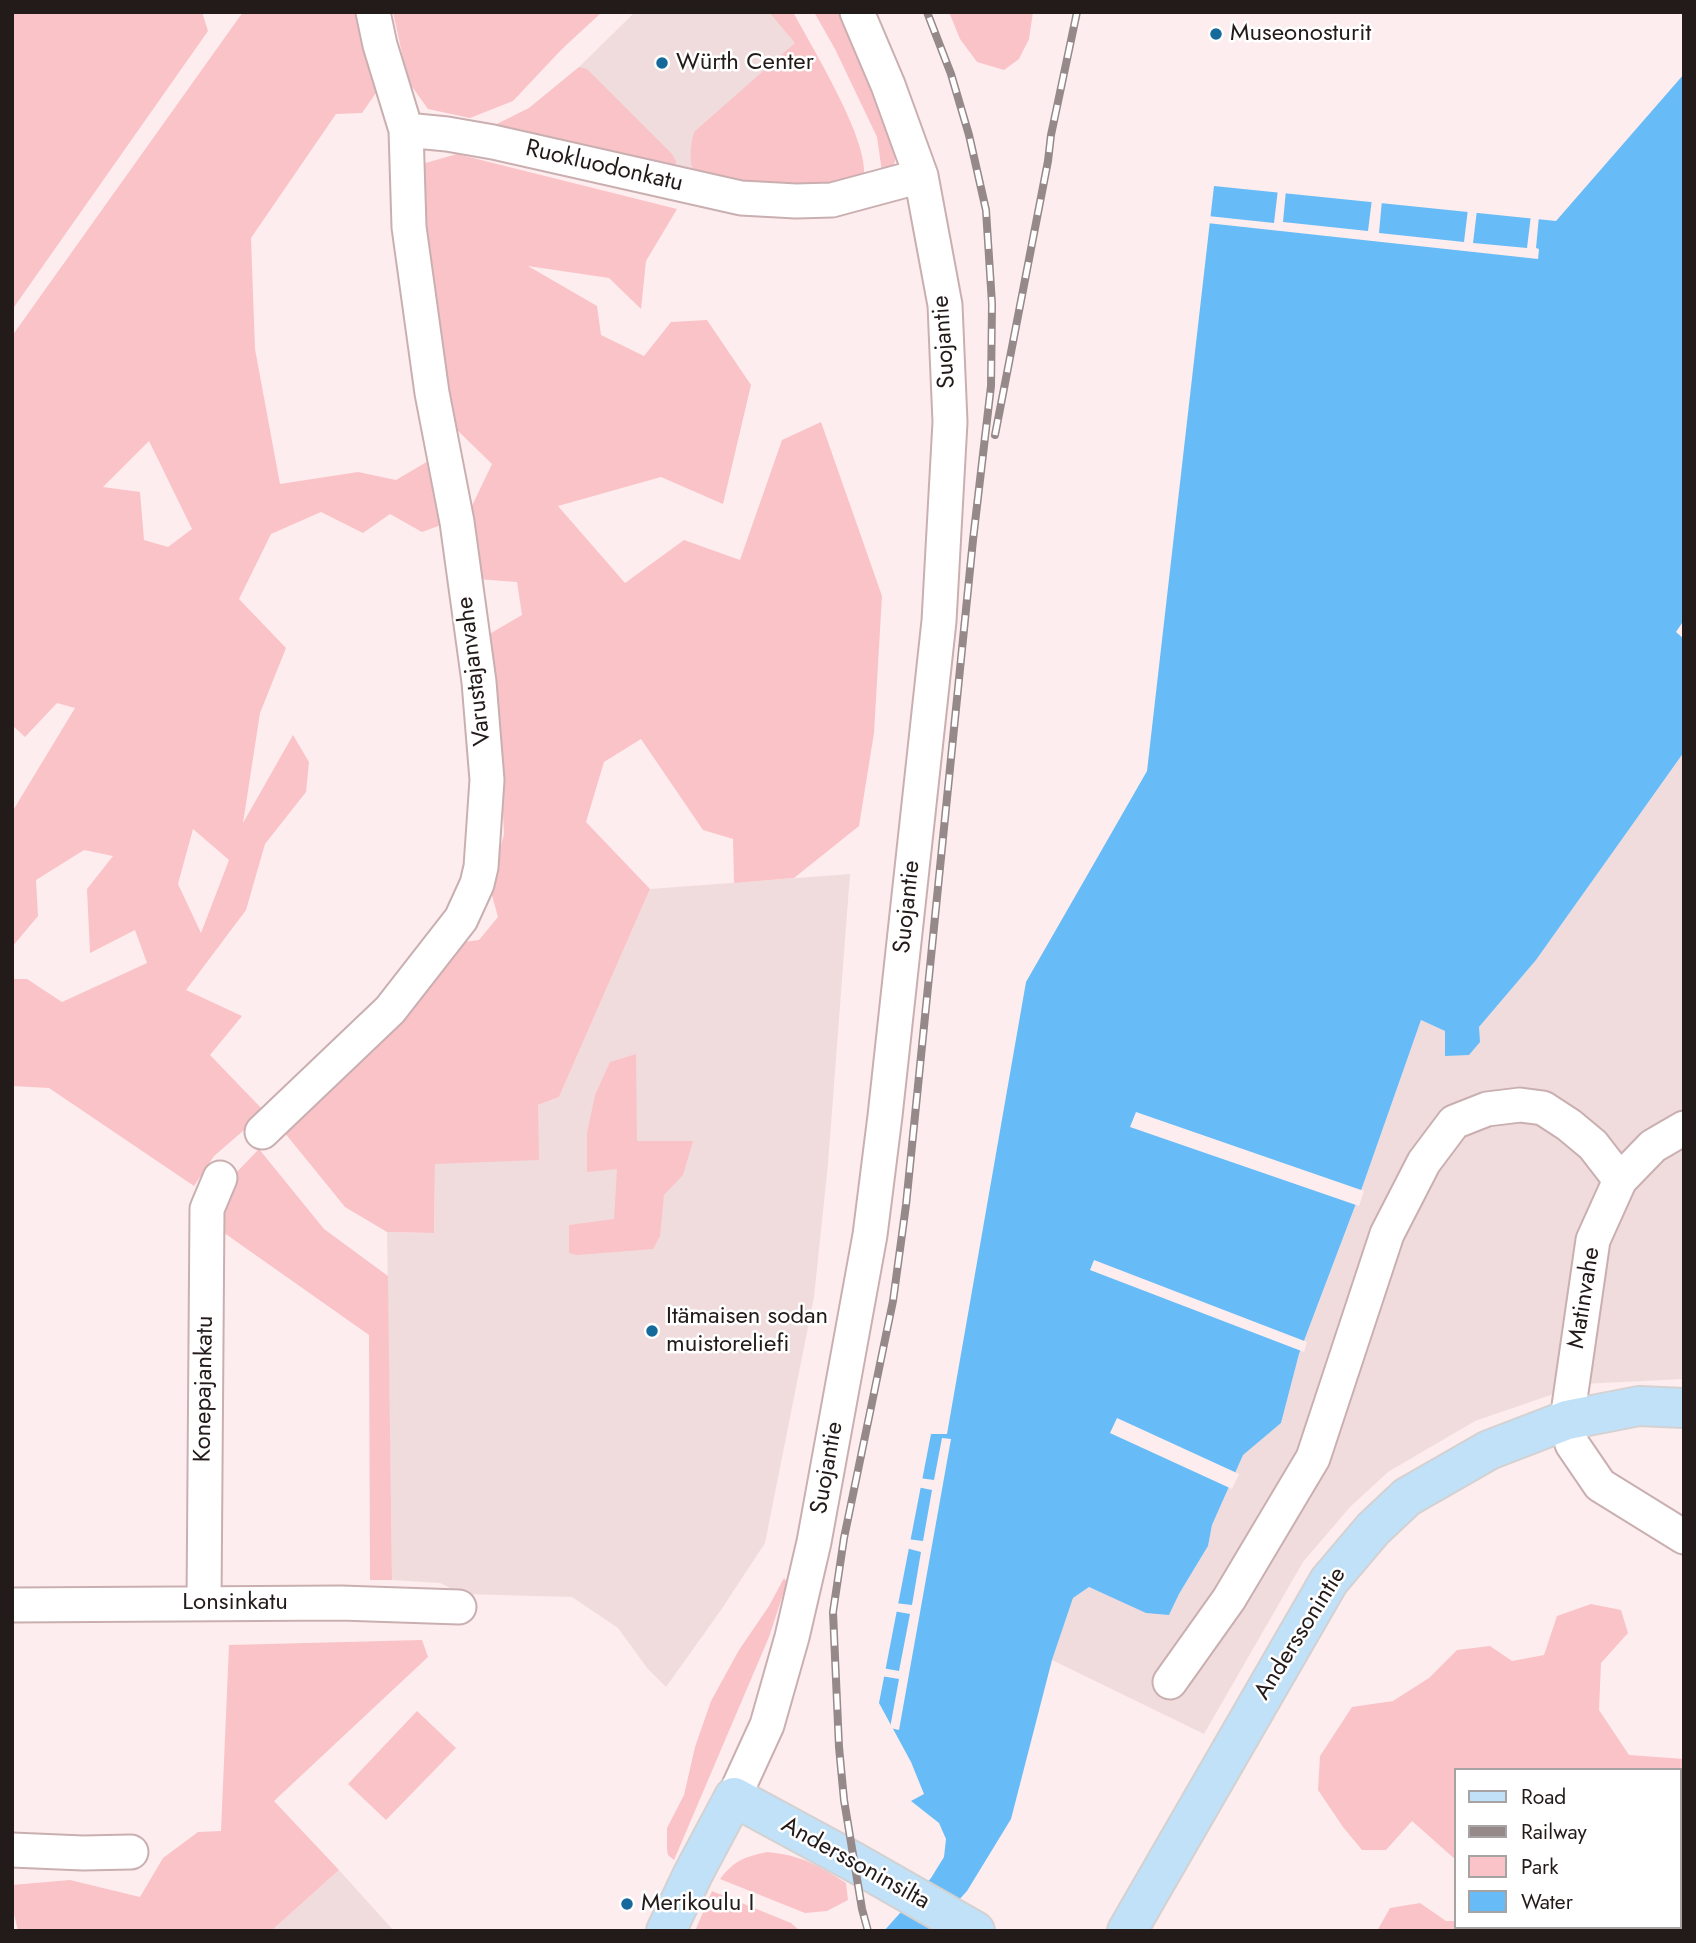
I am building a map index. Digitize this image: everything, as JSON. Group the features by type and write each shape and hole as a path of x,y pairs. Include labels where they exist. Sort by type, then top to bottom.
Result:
{"main road":[{"name":"Anderssonintie","path":"1127,1931 1329,1581 1373,1529 1407,1497 1489,1450 1567,1420 1639,1406 1684,1408"},
{"name":"Anderssoninsilta","path":"734,1797 965,1926"},
{"path":"666,1931 734,1797"}],"street":[{"path":"373,12 380,45 406,130"},
{"name":"Suojantie","path":"734,1797 766,1725 792,1637 814,1542 870,1235 939,621 950,422 945,305 921,176 858,12"},
{"name":"Ruokluodonkatu","path":"406,130 494,142 741,198 832,200 921,176"},
{"name":"Varustajanvahe","path":"262,1132 390,1010 461,919 477,884 481,867 487,780 479,682 457,522 432,393 409,227 406,130"},
{"path":"1170,1682 1229,1599 1313,1458 1387,1234 1424,1162 1454,1122 1487,1109 1520,1105 1543,1108 1569,1125 1593,1146 1620,1180"},
{"name":"Matinvahe","path":"1567,1420 1592,1240 1620,1180 1653,1146 1684,1128"},
{"name":"Konepajankatu","path":"204,1603 207,1209 220,1178"},
{"path":"1567,1420 1572,1444 1600,1485 1684,1537"},
{"name":"Lonsinkatu","path":"12,1605 341,1603 459,1607"},
{"path":"12,1850 131,1852"}],"shaded area":[{"path":"635,12 793,12 854,130 863,163 771,197 493,126 529,108 579,67"},
{"path":"1684,752 1684,1379 1583,1384 1475,1421 1388,1472 1350,1507 1303,1562 1204,1734 1052,1660 1073,1598 1089,1587 1169,1615 1208,1546 1212,1525 1243,1454 1281,1423 1299,1354 1363,1185 1421,1020 1445,1031 1479,1027 1536,960"},
{"path":"850,874 828,1164 814,1297 765,1543 666,1687 647,1668 618,1628 572,1597 462,1594 440,1583 392,1580 387,1232 434,1233 435,1164 538,1105 559,1097 650,889"},
{"path":"339,1870 394,1931 271,1931"}],"green space":[{"path":"12,12 202,12 208,31 12,310"},
{"path":"243,12 359,12 378,90 362,113 336,114 251,238 255,349 280,484 358,472 396,480 430,460 441,525 422,532 390,514 363,533 321,512 271,534 239,599 286,648 260,713 243,823 293,735 309,762 306,792 265,844 246,910 186,990 242,1016 210,1055 265,1112 214,1156 194,1186 49,1088 12,1086 12,979 27,979 62,1002 147,963 135,930 90,953 87,889 113,856 84,850 36,880 38,916 12,947 12,812 75,708 57,703 25,737 12,725 12,336","holes":["149,441 192,529 168,547 144,540 140,492 103,487","193,829 229,860 201,933 178,884"]},
{"path":"393,12 602,12 562,49 513,101 470,118 428,109 408,81"},
{"path":"769,12 793,12 839,96 850,122 864,165 863,181 771,197 694,175 691,154 694,132 795,43"},
{"path":"814,12 845,12 896,141 895,162 890,170 882,172 877,137 835,49"},
{"path":"949,12 1033,12 1029,39 1019,59 1004,70 977,62 960,39"},
{"path":"579,67 587,69 672,154 676,161 675,168 493,126 529,108"},
{"path":"457,154 677,209 646,261 641,309 609,278 528,266 597,306 601,335 644,356 671,322 707,320 751,385 723,504 661,477 558,506 625,583 684,540 740,560 782,440 821,422 882,596 874,733 859,826 794,878 734,883 733,839 703,830 641,739 604,762 586,822 650,889 559,1097 538,1105 539,1160 435,1164 434,1233 387,1232 345,1207 284,1132 403,1020 463,942 479,940 498,917 490,888 504,834 501,773 486,636 522,615 517,582 477,579 468,514 492,464 454,427 432,294 422,164"},
{"path":"636,1054 637,1141 693,1141 683,1175 664,1195 660,1236 653,1249 577,1255 569,1253 569,1225 614,1219 617,1169 587,1172 587,1133 595,1095 610,1062"},
{"path":"259,1149 324,1229 388,1276 392,1580 370,1580 369,1335 220,1230 230,1179"},
{"path":"784,1578 787,1582 769,1637 674,1860 668,1855 667,1828 684,1795 695,1747 711,1701"},
{"path":"1591,1604 1621,1610 1628,1633 1601,1663 1599,1710 1629,1755 1684,1759 1684,1931 1377,1931 1390,1908 1420,1903 1446,1921 1454,1921 1454,1929 1682,1929 1682,1768 1454,1768 1454,1858 1412,1821 1386,1850 1362,1850 1318,1790 1320,1756 1352,1707 1393,1701 1429,1678 1457,1650 1490,1646 1512,1661 1544,1655 1557,1616"},
{"path":"422,1640 428,1657 274,1801 339,1870 271,1931 18,1931 12,1906 12,1885 70,1880 140,1897 163,1858 198,1832 221,1831 229,1645"},
{"path":"417,1711 456,1748 386,1820 348,1784"},
{"path":"767,1852 800,1858 827,1871 846,1883 848,1900 827,1911 805,1913 720,1879 740,1860"},
{"path":"712,1891 791,1923 800,1931 695,1931"}],"water":[{"path":"1684,74 1684,620 1676,632 1684,639 1684,752 1536,960 1479,1027 1480,1042 1469,1055 1445,1056 1445,1031 1421,1020 1363,1185 1299,1354 1281,1423 1243,1455 1212,1525 1208,1546 1169,1615 1146,1613 1089,1587 1073,1598 1052,1660 1011,1819 967,1891 931,1931 884,1931 931,1878 944,1857 946,1839 939,1823 911,1801 924,1794 911,1762 879,1703 931,1434 947,1434 1026,982 1147,771 1214,186 1556,221"}],"pier":[{"path":"1278,189 1286,190 1283,222 1368,231 1372,199 1382,200 1379,233 1464,242 1468,209 1477,210 1473,243 1527,248 1531,215 1539,216 1536,248 1539,249 1538,259 1207,223 1208,216 1274,223"},
{"path":"1136,1112 1364,1191 1359,1206 1130,1127"},
{"path":"1094,1260 1307,1342 1304,1352 1090,1270"},
{"path":"1117,1418 1239,1474 1232,1489 1110,1433"},
{"path":"942,1438 951,1439 899,1730 890,1728 899,1679 881,1676 882,1668 899,1671 910,1614 893,1611 895,1603 912,1605 921,1552 906,1548 907,1539 923,1541 932,1490 917,1487 919,1478 934,1480"}],"railway":[{"path":"868,1931 844,1800 833,1612 844,1538 893,1301 906,1205 991,386 992,304 986,210 969,135 951,74 927,12"},
{"path":"995,435 1051,135 1077,12"}],"place":[{"name":"Museonosturit","path":"1216,34"},
{"name":"Würth Center","path":"662,63"},
{"name":"Itämaisen sodan muistoreliefi","path":"652,1331"},
{"name":"Merikoulu I","path":"627,1904"}]}
